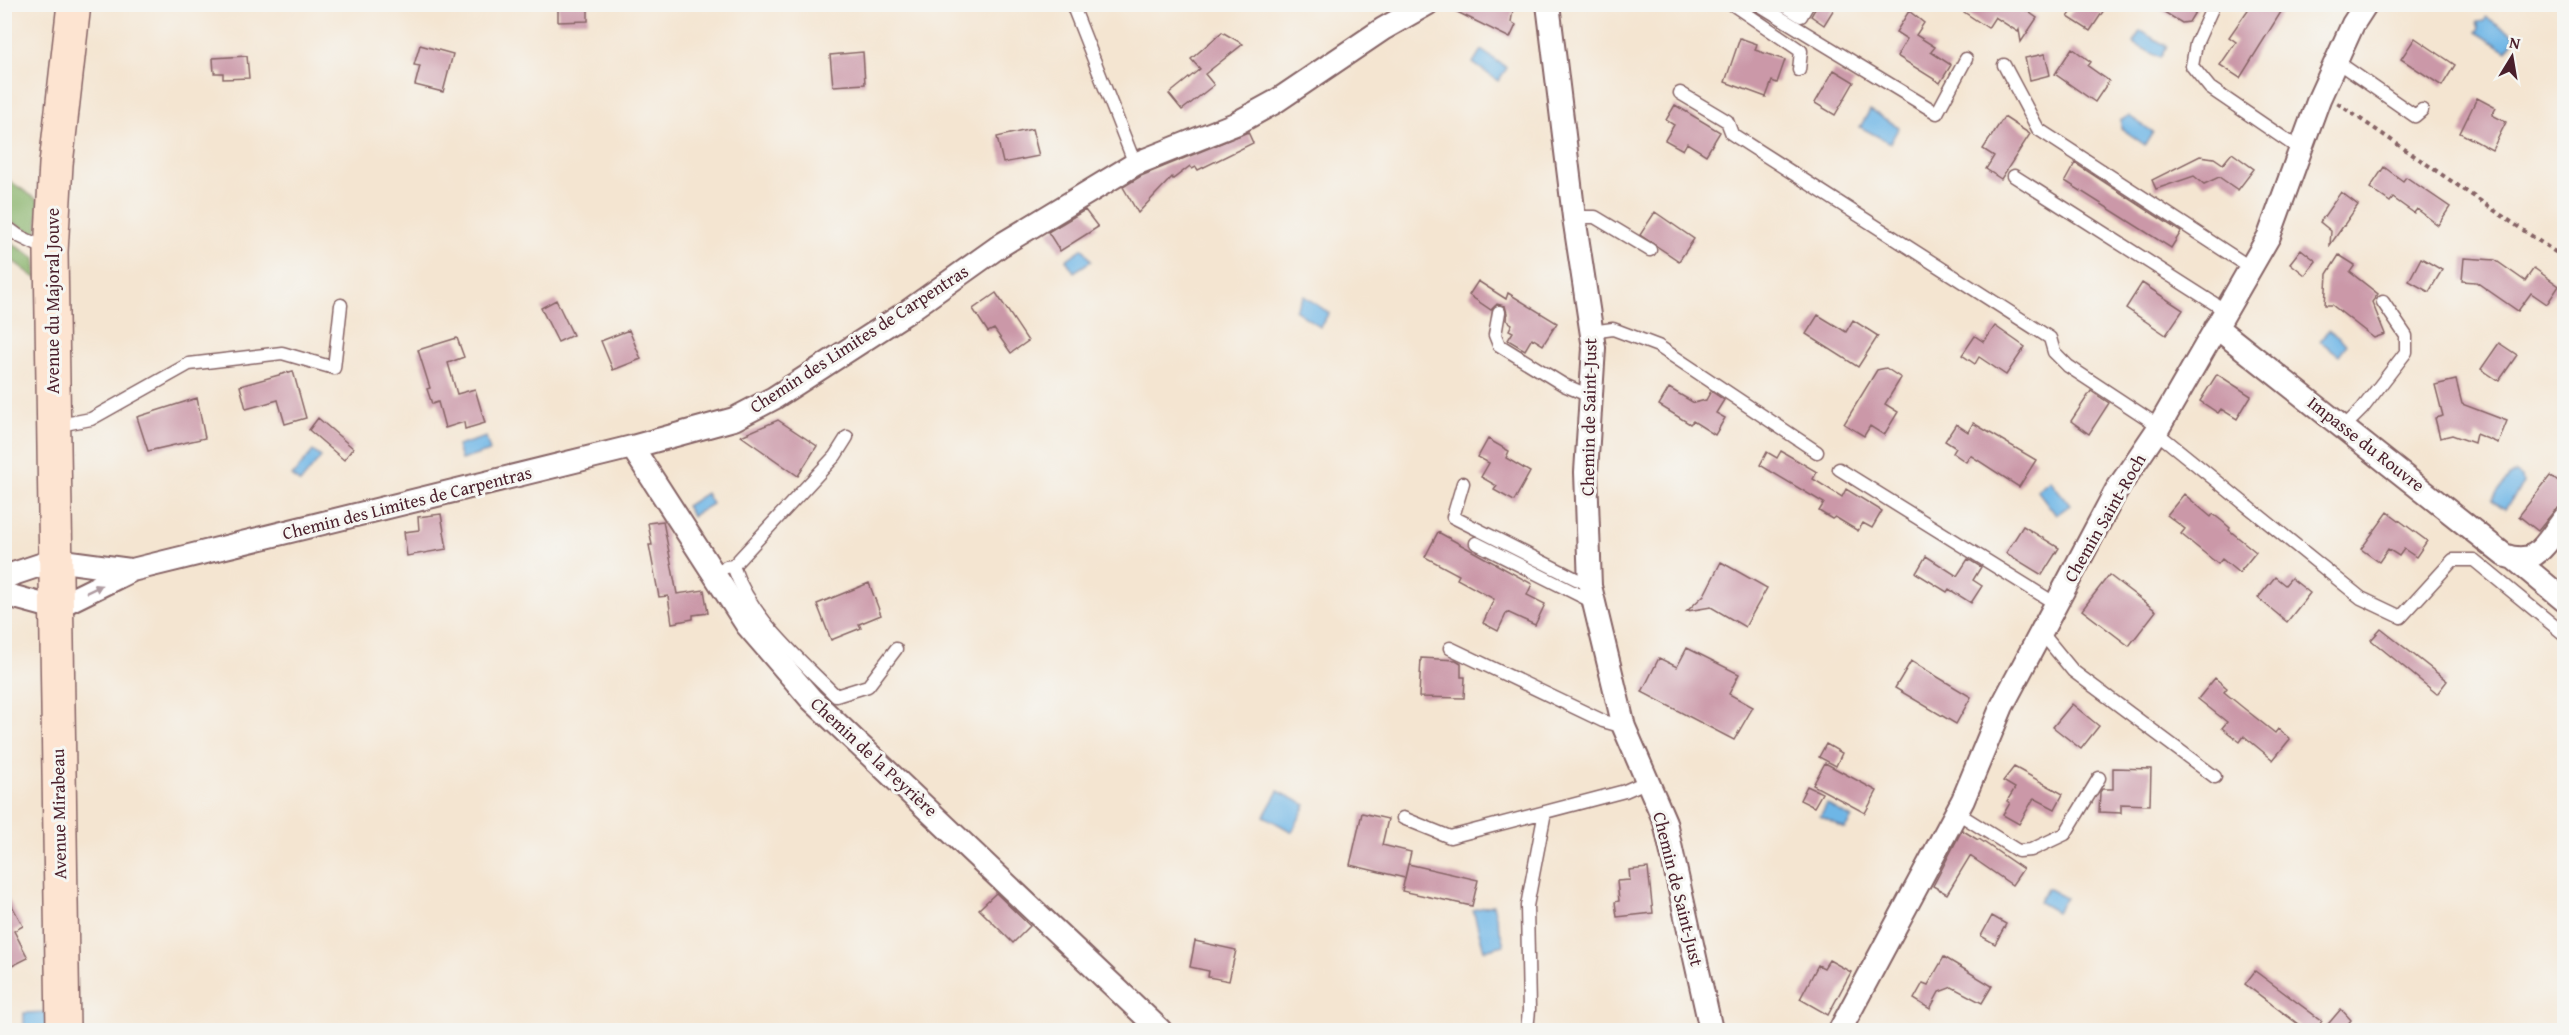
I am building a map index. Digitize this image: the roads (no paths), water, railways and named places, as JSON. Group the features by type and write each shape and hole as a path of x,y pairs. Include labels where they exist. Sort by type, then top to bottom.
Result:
{"main road":[{"name":"Avenue du Majoral Jouve","path":"55,603 51,252 56,164 74,4"},
{"name":"Avenue Mirabeau","path":"55,603 63,1030"}],"street":[{"name":"Chemin des Limites de Carpentras","path":"55,603 132,570 632,447 734,419 774,398 908,312 1001,245 1135,164 1235,124 1275,102 1383,29 1427,4"},
{"name":"Chemin de Saint-Just","path":"1548,4 1574,217 1594,348 1586,472 1592,594 1624,727 1665,822 1711,1030"},
{"name":"Chemin Saint-Roch","path":"1840,1030 1956,812 2002,706 2116,491 2157,429 2269,236 2319,99 2353,24 2366,4"},
{"name":"Impasse du Rouvre","path":"2221,319 2344,427 2504,555 2516,560 2565,600"},
{"name":"Chemin de la Peyrière","path":"632,447 747,626 812,699 1160,1030"},
{"path":"2516,560 2527,560 2538,552 2565,519"},
{"name":"Chemin des Limites de Carpentras","path":"55,560 132,570"},
{"path":"6,589 55,560"},
{"path":"6,589 55,603"}],"lane":[{"path":"1072,4 1135,164"},
{"path":"1732,4 1801,51 1799,70"},
{"path":"1758,4 1937,113 1966,59"},
{"path":"1782,4 1801,16 1808,4"},
{"path":"2214,4 2196,44 2192,66 2210,88 2301,150"},
{"path":"2336,61 2415,116 2422,110"},
{"path":"2004,64 2038,129 2251,268"},
{"path":"1680,93 1727,121 1732,134 2050,338 2054,352 2067,366 2157,429 2361,598 2402,617 2453,560 2474,560 2565,634"},
{"path":"2014,176 2221,319"},
{"path":"1574,217 1595,217 1650,250"},
{"path":"4,225 19,236 51,252"},
{"path":"2344,427 2362,409 2406,352 2406,336 2383,302"},
{"path":"53,426 91,419 189,364 282,353 334,368 341,305"},
{"path":"1499,312 1495,335 1499,345 1564,385 1592,397"},
{"path":"1591,332 1613,329 1658,346 1817,452"},
{"path":"710,569 733,566 835,456 847,437"},
{"path":"1839,469 2056,604"},
{"path":"1462,483 1453,517 1592,594"},
{"path":"1476,543 1592,594"},
{"path":"733,566 740,588 762,619 836,696 868,686 896,649"},
{"path":"2041,632 2073,671 2215,777"},
{"path":"1450,648 1603,721 1624,727"},
{"path":"1956,812 2018,851 2031,850 2065,834 2099,778"},
{"path":"1403,818 1450,837 1624,791 1648,782"},
{"path":"1527,1030 1529,1010 1527,906 1545,812"}],"water":[{"path":"2486,17 2516,36 2507,51 2476,32 2479,28 2477,22 2484,21"},
{"path":"2140,31 2167,46 2160,58 2133,43"},
{"path":"1481,50 1507,68 1498,81 1473,63"},
{"path":"1870,110 1899,127 1890,143 1860,127"},
{"path":"2129,116 2153,132 2145,145 2121,128 2121,119"},
{"path":"1083,248 1091,261 1074,272 1066,260"},
{"path":"1304,296 1329,313 1320,327 1295,310"},
{"path":"2328,330 2347,344 2339,355 2320,341"},
{"path":"486,437 490,451 461,460 457,446"},
{"path":"313,451 321,457 300,483 292,476"},
{"path":"2516,473 2522,477 2523,484 2505,509 2492,500 2510,475"},
{"path":"2050,480 2070,505 2056,515 2037,490"},
{"path":"706,493 712,504 692,516 686,506"},
{"path":"1278,791 1306,805 1292,832 1264,816"},
{"path":"1827,804 1852,818 1845,829 1820,816"},
{"path":"2047,888 2066,898 2056,912 2039,902"},
{"path":"1493,905 1504,945 1484,950 1473,910"},
{"path":"47,1012 48,1030 24,1030 24,1013"}]}
